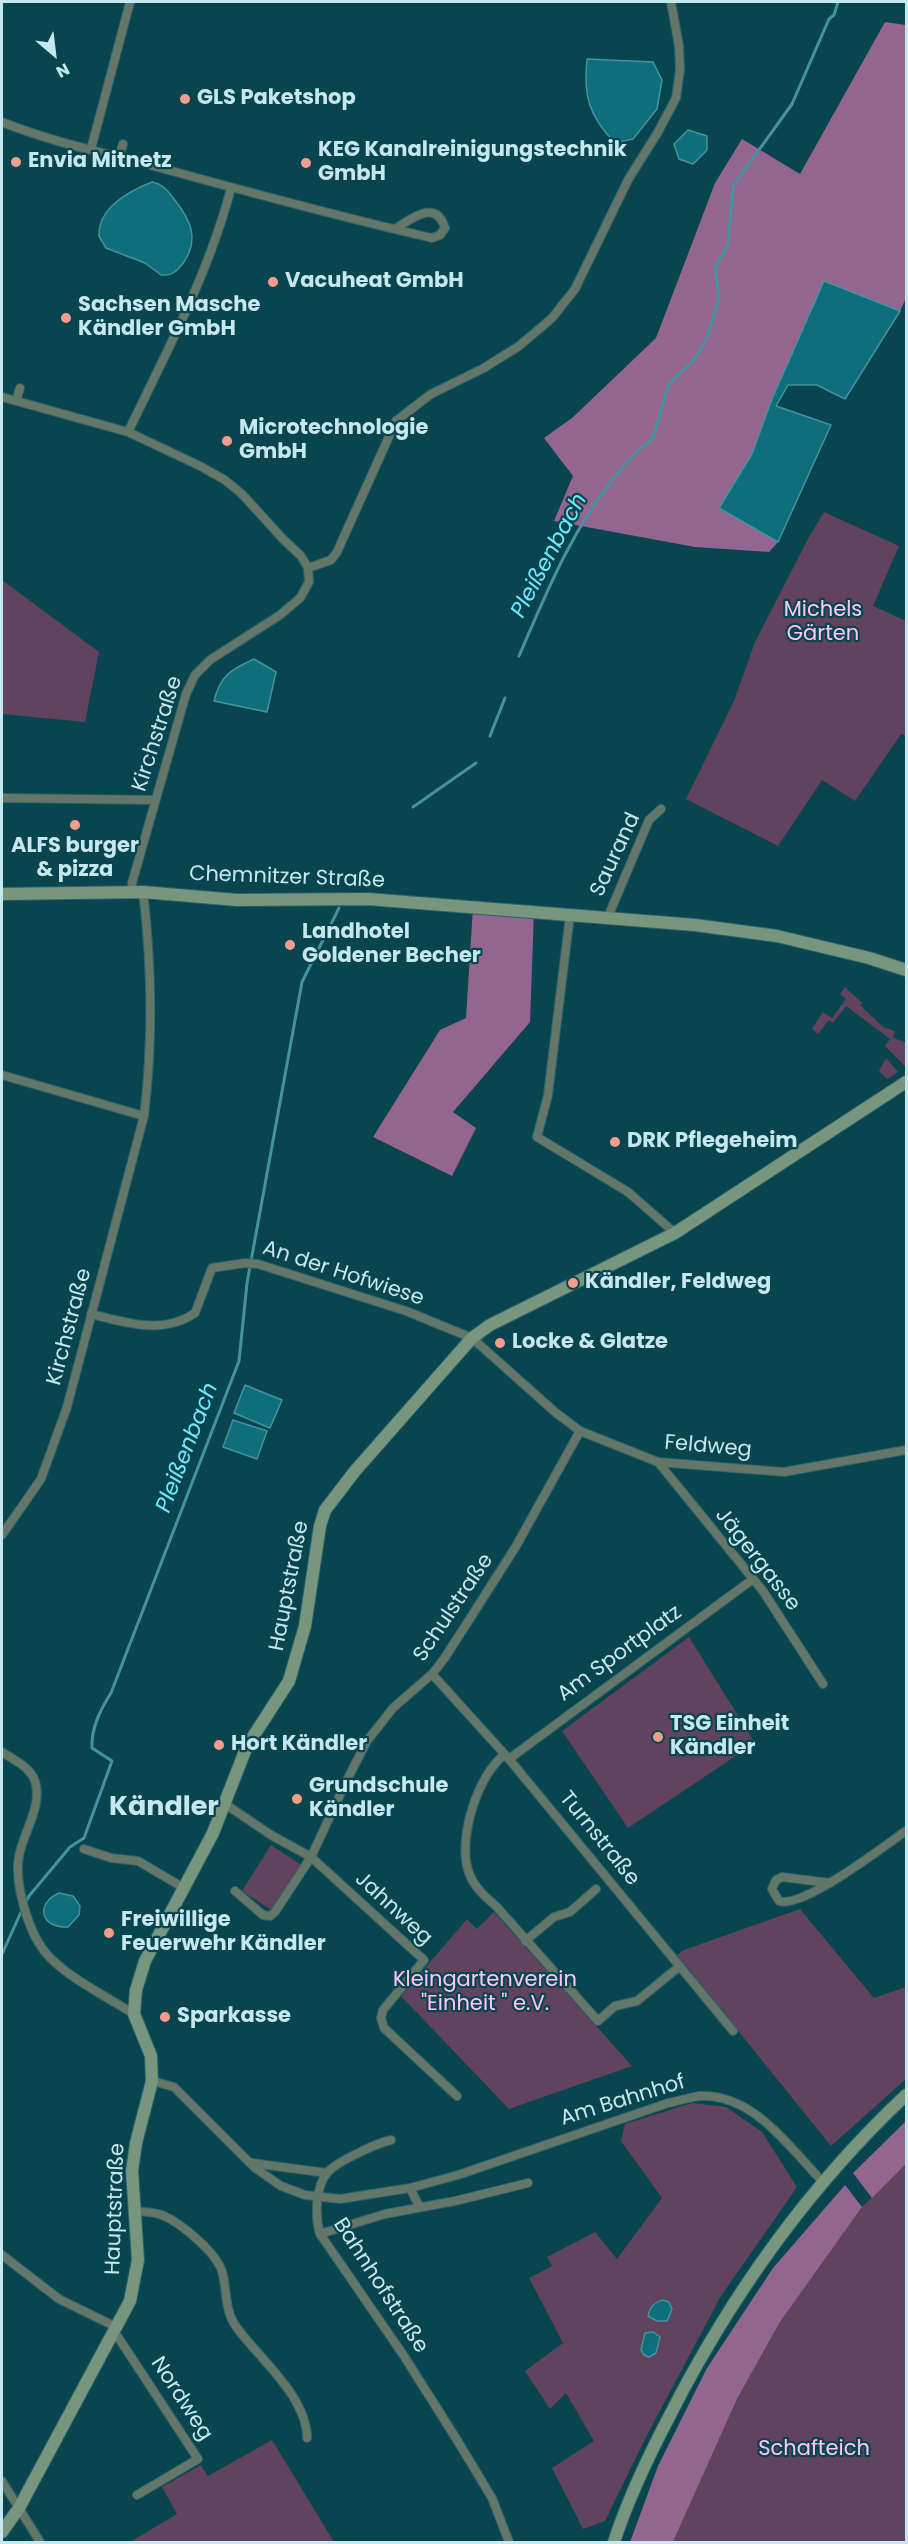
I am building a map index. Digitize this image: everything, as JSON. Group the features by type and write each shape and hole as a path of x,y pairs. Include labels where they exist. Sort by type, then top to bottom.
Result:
{"street":[{"path":"91,149 130,2"},
{"path":"2,397 128,432 225,480 255,507 282,539 301,556 308,568 331,560 337,552 396,421 431,394 484,368 519,346 552,318 575,289 628,180 676,98 680,69 679,46 670,2"},
{"path":"2,122 355,223 432,238 440,235 445,228 442,219 435,213 425,212 395,230"},
{"path":"119,157 123,144"},
{"path":"128,432 168,339 186,316 222,224 231,188"},
{"path":"16,401 20,388"},
{"name":"Kirchstraße","path":"2,1535 41,1479 67,1407 144,1116 150,999 149,946 138,892 132,883 186,694 195,675 210,660 280,615 300,598 309,582 308,568"},
{"path":"2,798 155,800"},
{"name":"Saurand","path":"607,919 649,820 661,808"},
{"name":"Chemnitzer Straße","path":"2,894 138,892 237,900 368,898 695,925 777,936 869,958 906,970"},
{"path":"570,915 548,1095 537,1137 628,1192 675,1233"},
{"path":"2,1075 144,1116"},
{"name":"Hauptstraße","path":"2,2532 19,2508 130,2301 138,2260 132,2171 136,2143 152,2081 151,2056 134,2014 136,1990 145,1961 213,1833 247,1746 282,1694 296,1660 305,1626 320,1526 326,1510 355,1471 472,1338 515,1311 675,1233 906,1082"},
{"name":"An der Hofwiese","path":"92,1314 149,1327 176,1323 195,1313 212,1268 245,1263 258,1264 406,1311 472,1338"},
{"name":"Feldweg","path":"472,1338 555,1412 580,1431 658,1462 784,1472 906,1450"},
{"name":"Schulstraße","path":"235,1891 263,1915 270,1916 275,1912 311,1857 367,1741 393,1708 432,1674 515,1548 580,1431"},
{"name":"Jägergasse","path":"658,1462 753,1579 823,1684"},
{"name":"Am Sportplatz","path":"525,1941 478,1890 468,1870 465,1839 486,1775 492,1764 507,1757 753,1579"},
{"name":"Turnstraße","path":"432,1674 507,1757 733,2031"},
{"path":"2,1752 28,1770 35,1781 35,1806 19,1857 20,1893 37,1939 51,1958 134,2014"},
{"path":"225,1804 271,1835 311,1857"},
{"path":"830,1883 785,1877 776,1880 772,1889 777,1900 786,1903 797,1900 830,1883 906,1831"},
{"path":"84,1849 111,1858 138,1861 183,1888"},
{"name":"Jahnweg","path":"311,1857 424,1960 383,2010 381,2018 384,2028 457,2096"},
{"path":"596,1889 570,1912 554,1917 525,1941 598,2021 615,2007 637,2001 680,1966"},
{"name":"Bahnhofstraße","path":"152,2081 174,2087 249,2162 282,2186 305,2195 319,2197 317,2219 320,2234 405,2356 458,2440 492,2498 509,2542"},
{"path":"614,2542 653,2447 704,2350 750,2280 822,2181 906,2095"},
{"name":"Am Bahnhof","path":"319,2197 340,2199 410,2188 458,2175 668,2103 700,2096 724,2099 756,2115 822,2181"},
{"path":"249,2162 327,2173 377,2144 391,2140"},
{"path":"319,2197 327,2173"},
{"path":"320,2234 385,2214 455,2201 528,2183"},
{"path":"410,2188 419,2206"},
{"path":"135,2211 159,2214 177,2222 218,2264 223,2272 228,2312 236,2327 289,2392 307,2425 307,2438"},
{"path":"2,2255 59,2299 115,2329"},
{"name":"Nordweg","path":"115,2329 198,2459 137,2495"},
{"path":"2,2481 40,2542"}],"green space":[{"name":"Michels Gärten","path":"824,512 899,546 873,606 906,621 906,736 901,734 855,801 822,780 778,846 686,799 734,701 755,642"},
{"path":"2,580 99,652 85,722 2,714"},
{"path":"845,987 883,1027 895,1031 893,1038 905,1042 906,1039 906,1067 885,1046 890,1039 846,1006 833,1023 829,1020 818,1034 812,1029 823,1012 832,1018 846,999 840,994"},
{"path":"886,1058 898,1072 887,1079 879,1071"},
{"name":"TSG Einheit Kändler","path":"689,1637 755,1743 628,1828 562,1731"},
{"path":"271,1845 303,1866 273,1911 242,1891"},
{"path":"800,1909 874,1998 906,1987 906,2079 831,2146 677,1955 684,1950"},
{"name":"Kleingartenverein \"Einheit \" e.V.","path":"494,1912 632,2066 509,2109 401,1996 467,1919 477,1929"},
{"path":"692,2103 726,2107 762,2132 797,2187 721,2296 647,2435 605,2521 583,2529 552,2468 594,2441 566,2393 550,2409 525,2371 563,2343 529,2278 552,2266 547,2257 595,2232 617,2259 662,2198 621,2141 625,2124"},
{"name":"Schafteich","path":"906,2164 906,2542 673,2542 737,2399 780,2322 862,2207"},
{"path":"272,2440 334,2542 130,2542 177,2514 162,2487 201,2465 208,2476"}],"shaded area":[{"path":"885,22 906,25 906,298 900,311 824,282 772,399 752,454 719,508 778,542 769,552 695,547 554,521 573,476 544,438 572,418 656,338 715,183 742,139 800,174"},
{"path":"473,907 534,912 530,1022 453,1112 476,1128 452,1176 373,1137 440,1030 466,1018"},
{"path":"906,2121 906,2164 872,2198 853,2173"},
{"path":"845,2185 862,2207 780,2322 737,2399 673,2542 630,2542 658,2466 707,2368 773,2268"}],"water":[{"path":"587,59 653,62 662,80 657,109 633,139 615,143 599,124 587,95"},
{"path":"688,130 707,136 707,150 693,164 679,159 674,144"},
{"path":"152,182 162,186 170,193 185,214 191,229 189,253 179,268 169,275 161,275 145,263 106,248 99,236 100,226 110,209 125,195"},
{"path":"824,281 900,311 845,399 817,385 788,385 776,406 831,425 778,542 719,508 752,454 772,399"},
{"path":"254,659 276,672 267,712 214,701 219,685 227,675"},
{"path":"245,1385 282,1400 270,1428 234,1413"},
{"path":"233,1420 267,1431 257,1459 223,1447"},
{"path":"59,1893 73,1896 80,1906 79,1915 68,1927 51,1924 44,1914 47,1903"},
{"path":"663,2300 669,2302 672,2309 667,2321 657,2321 648,2316 653,2305"},
{"path":"653,2332 660,2337 656,2353 649,2357 641,2350 645,2333"}],"waterway":[{"name":"Pleißenbach","path":"519,656 560,564 585,519 627,462 652,440 669,384 693,361 707,338 719,298 715,268 728,244 733,186 792,104 838,2"},
{"name":"Pleißenbach","path":"490,736 505,698"},
{"name":"Pleißenbach","path":"413,807 476,763"},
{"name":"Pleißenbach","path":"25,1904 29,1896 70,1847 84,1838 112,1761 92,1748 95,1726 111,1693 239,1361 247,1283 302,982 339,908"},
{"name":"Pleißenbach","path":"2,1954 22,1910"}],"place":[{"name":"GLS Paketshop","path":"185,99"},
{"name":"Envia Mitnetz","path":"16,162"},
{"name":"KEG Kanalreinigungstechnik GmbH","path":"306,163"},
{"name":"Vacuheat GmbH","path":"273,282"},
{"name":"Sachsen Masche Kändler GmbH","path":"66,318"},
{"name":"Microtechnologie GmbH","path":"227,441"},
{"name":"ALFS burger & pizza","path":"75,825"},
{"name":"Landhotel Goldener Becher","path":"290,945"},
{"name":"DRK Pflegeheim","path":"615,1142"},
{"name":"Kändler, Feldweg","path":"573,1283"},
{"name":"Locke & Glatze","path":"500,1343"},
{"name":"TSG Einheit Kändler","path":"658,1737"},
{"name":"Hort Kändler","path":"219,1745"},
{"name":"Grundschule Kändler","path":"297,1799"},
{"name":"Freiwillige Feuerwehr Kändler","path":"109,1933"},
{"name":"Sparkasse","path":"165,2017"}],"district":[{"name":"Kändler","path":"164,1808"}]}
